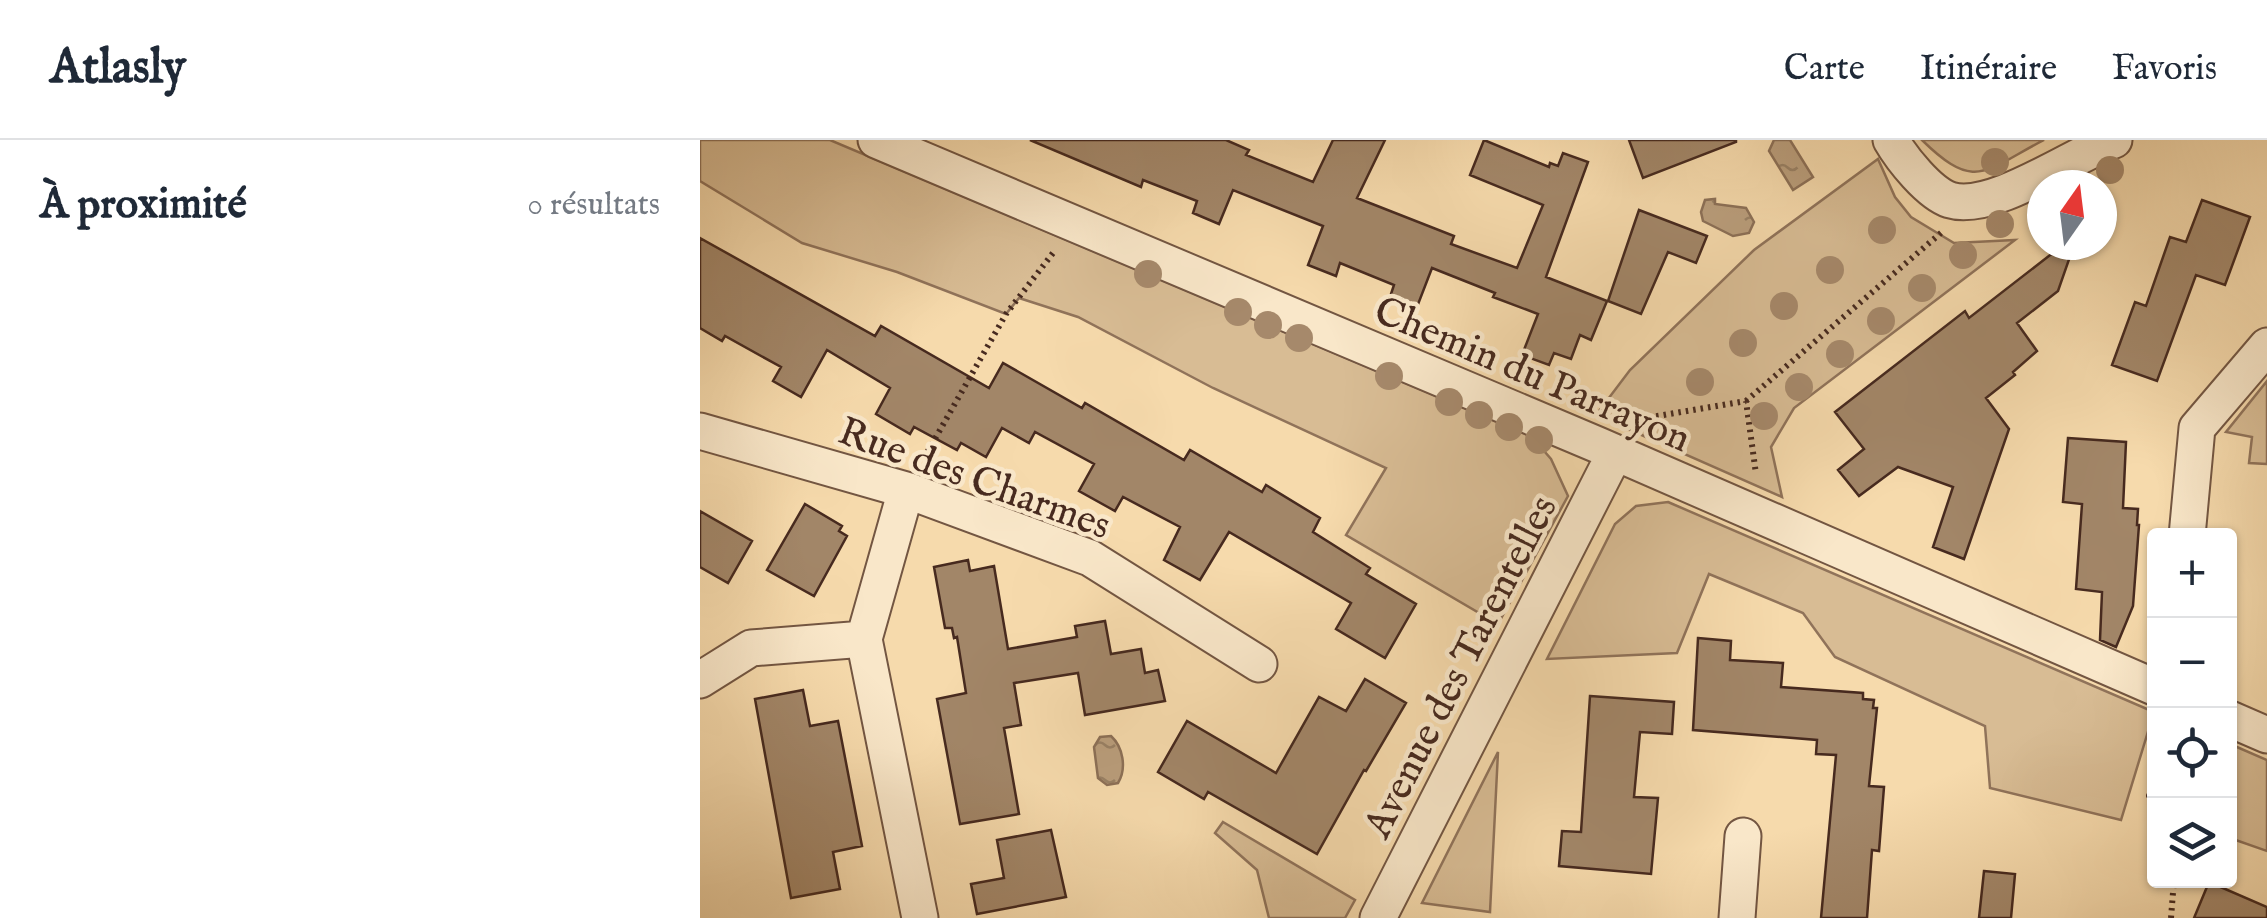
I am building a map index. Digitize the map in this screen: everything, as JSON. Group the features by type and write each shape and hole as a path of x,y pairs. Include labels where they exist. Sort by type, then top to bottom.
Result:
{"street":[{"name":"Chemin du Parrayon","path":"876,140 1615,453 2147,684"},
{"path":"1893,144 1918,176 1950,200 1990,199 2114,140"},
{"path":"2189,528 2197,428 2267,346"},
{"name":"Rue des Charmes","path":"700,431 906,490 1090,558 1259,664"},
{"name":"Avenue des Tarentelles","path":"1378,918 1615,453"},
{"path":"906,490 864,639 920,918"},
{"path":"700,680 751,648 864,639"},
{"path":"2237,722 2267,734"},
{"path":"1737,918 1743,836"}],"path":[{"path":"1615,453 1630,421 1746,400 1944,231 1950,200"},
{"path":"906,490 1006,314 1075,224"},
{"path":"1746,400 1762,520"},
{"path":"2171,918 2173,888"}],"shaded area":[{"path":"700,140 830,140 1531,436 1551,459 1568,496 1498,624 1346,535 1386,468 1213,388 1078,317 1019,298 1006,314 897,272 802,243 700,181"},
{"path":"1922,140 2044,140 1994,167 1969,171 1956,167"},
{"path":"1878,159 1895,197 1911,217 1954,243 2015,240 1794,408 1771,447 1782,497 1596,415 1630,370 1754,250"},
{"path":"2267,381 2267,464 2249,463 2252,437 2226,432"},
{"path":"1668,502 2147,709 2147,735 2121,820 1990,788 1985,726 1835,657 1803,613 1709,574 1677,653 1547,659 1615,524 1636,506"},
{"path":"2237,747 2267,760 2267,851 2237,840"},
{"path":"1498,752 1490,912 1422,903"},
{"path":"1223,822 1355,900 1345,918 1269,918 1257,870 1215,833"}],"water":[{"path":"1774,140 1790,140 1813,177 1793,190 1769,151"},
{"path":"1715,199 1715,204 1746,208 1754,222 1749,233 1733,236 1703,221 1705,200"},
{"path":"1111,736 1123,764 1118,783 1107,785 1098,778 1094,747 1100,737"}],"building":[{"path":"1030,140 1226,140 1249,150 1246,155 1313,182 1333,140 1385,140 1357,198 1454,236 1451,244 1517,268 1543,205 1470,175 1484,140 1549,167 1550,163 1558,166 1563,153 1588,162 1546,277 1607,301 1591,340 1580,335 1571,359 1554,353 1549,365 1522,355 1538,314 1493,297 1495,293 1432,268 1417,307 1390,297 1394,285 1340,263 1336,276 1308,265 1323,226 1233,190 1219,224 1193,213 1197,201 1143,180 1141,187"},
{"path":"1629,140 1736,140 1736,142 1643,178"},
{"path":"2202,200 2250,217 2225,285 2196,275 2157,381 2112,365 2135,302 2146,306 2170,237 2186,242"},
{"path":"1639,210 1707,236 1696,263 1668,252 1641,314 1608,301"},
{"path":"700,238 875,336 881,326 989,388 1003,363 1082,408 1085,403 1184,460 1190,450 1262,492 1266,485 1320,518 1313,532 1370,568 1366,574 1416,604 1385,658 1336,629 1351,603 1229,532 1200,580 1164,560 1180,527 1123,497 1115,511 1079,491 1094,464 1035,432 1029,443 1002,428 986,457 961,443 957,450 914,427 910,434 876,414 890,388 827,350 801,397 773,381 781,367 725,336 722,341 700,328"},
{"path":"2044,260 2069,260 2058,291 2017,323 2037,351 1986,398 2009,429 1964,559 1933,547 1953,487 1898,467 1859,496 1838,470 1864,449 1835,412 1965,311 1969,318"},
{"path":"2068,438 2126,442 2123,508 2138,509 2139,525 2133,606 2116,647 2100,640 2102,592 2076,589 2082,504 2063,502"},
{"path":"805,504 842,526 839,531 847,536 814,596 767,570"},
{"path":"700,511 752,541 728,583 700,567"},
{"path":"968,560 970,571 994,566 1008,649 1077,637 1075,626 1105,621 1111,654 1141,649 1145,673 1158,670 1165,701 1085,715 1078,673 1014,683 1021,725 1004,728 1019,814 960,824 937,699 966,693 957,637 954,638 952,628 945,628 934,567"},
{"path":"1698,638 1731,641 1730,660 1783,663 1781,687 1863,693 1863,699 1874,700 1873,708 1877,708 1869,786 1884,787 1879,851 1872,850 1867,918 1821,918 1836,755 1816,754 1817,740 1693,730"},
{"path":"1365,679 1406,703 1317,854 1208,792 1204,799 1158,772 1187,721 1276,773 1319,697 1346,711"},
{"path":"803,690 810,726 838,721 862,846 833,852 840,889 791,898 755,699"},
{"path":"1590,696 1674,702 1672,734 1640,732 1634,797 1658,798 1651,874 1559,866 1562,831 1581,832"},
{"path":"1051,830 1066,897 977,914 971,884 1004,878 997,840"},
{"path":"1984,871 2015,874 2011,918 1979,918"},
{"path":"2206,888 2223,888 2267,907 2267,918 2194,918"}]}
